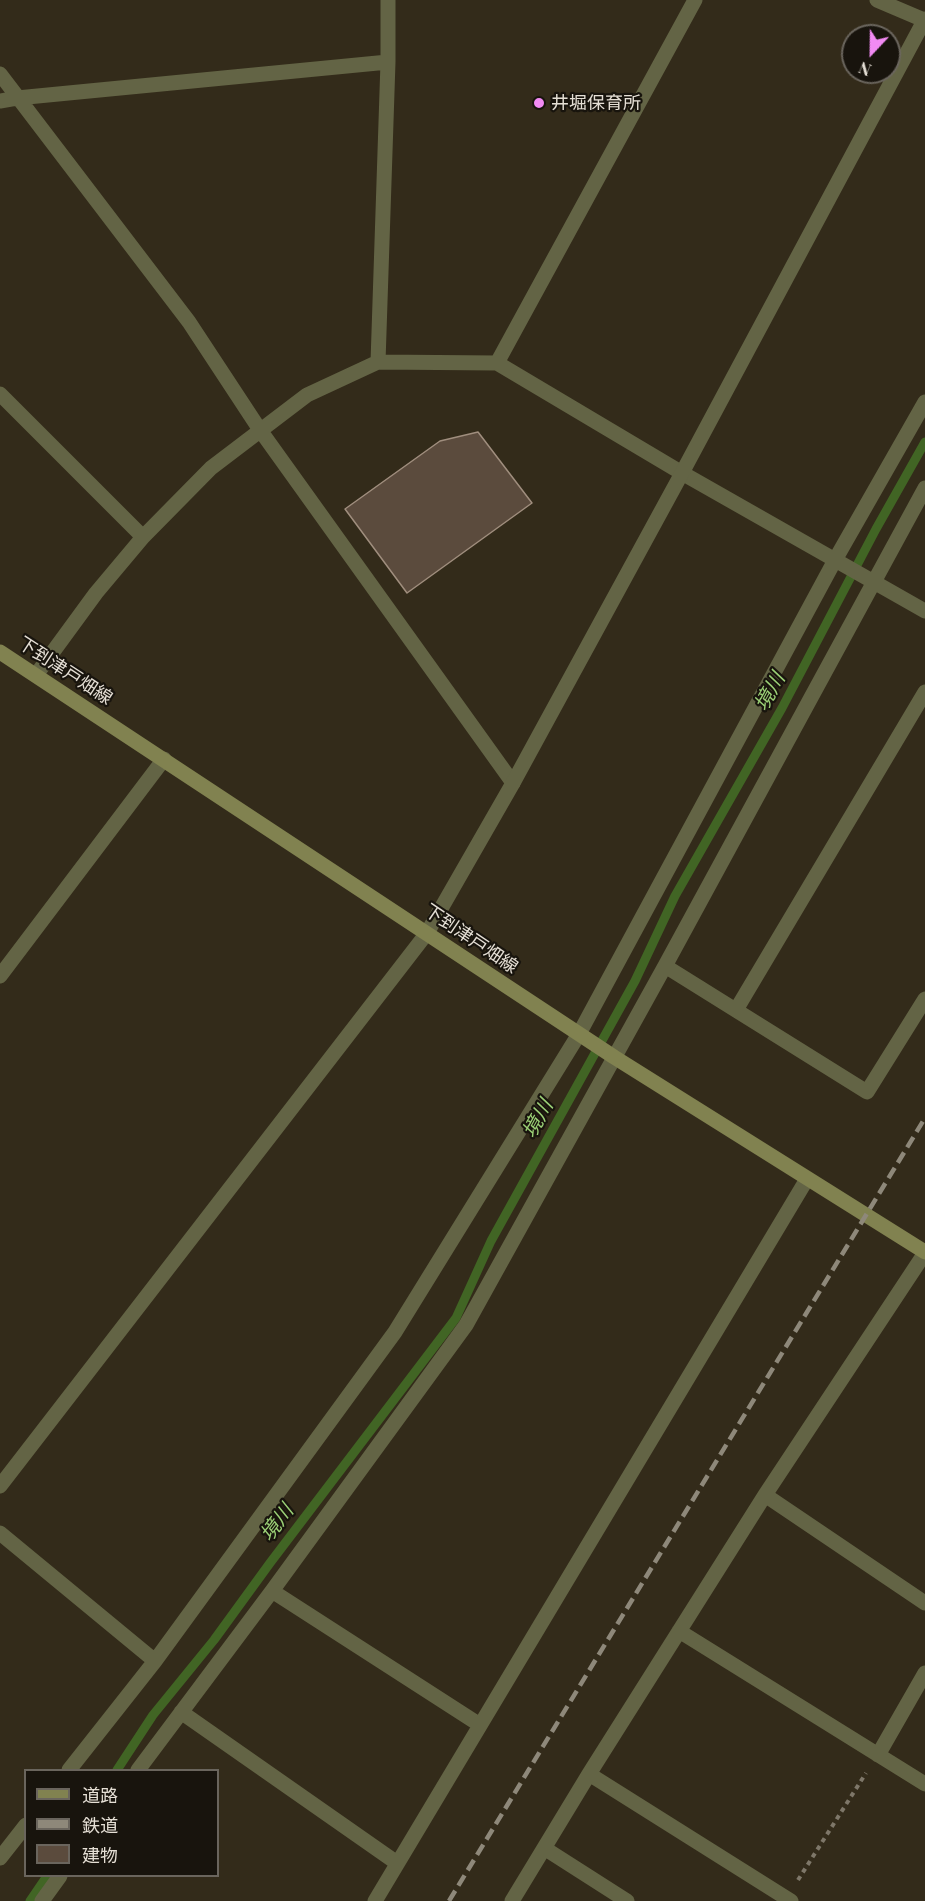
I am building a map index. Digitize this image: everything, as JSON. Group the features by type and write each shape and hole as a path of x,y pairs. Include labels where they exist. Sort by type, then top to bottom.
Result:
{"main road":[{"name":"下到津戸畑線","path":"0,652 614,1057 925,1252"}],"street":[{"path":"378,362 388,0"},
{"path":"497,363 694,0"},
{"path":"0,1486 427,933 513,783 682,473 925,19 877,0"},
{"path":"0,101 388,62"},
{"path":"0,74 189,322 260,429 513,783"},
{"path":"36,675 96,593 143,537 211,468 307,395 378,362 497,363 682,473 925,610"},
{"path":"0,394 143,537"},
{"path":"70,1769 155,1661 395,1332 579,1034 836,560 925,402"},
{"path":"139,1769 273,1591 466,1325 665,966 925,488"},
{"path":"736,1010 925,692"},
{"path":"0,976 164,759"},
{"path":"665,966 867,1092 925,999"},
{"path":"375,1901 807,1179"},
{"path":"512,1901 589,1774 765,1495 925,1252"},
{"path":"765,1495 925,1603"},
{"path":"0,1533 155,1661"},
{"path":"273,1591 480,1725"},
{"path":"679,1631 925,1784"},
{"path":"878,1755 925,1673"},
{"path":"181,1712 398,1863"},
{"path":"589,1774 789,1899"},
{"path":"0,1858 24,1828"},
{"path":"544,1848 627,1901"},
{"path":"42,1901 59,1877"}],"path":[{"path":"789,1899 878,1755"}],"building":[{"path":"478,432 532,503 407,593 345,509 440,441"}],"waterway":[{"name":"境川","path":"118,1769 153,1715 214,1640 456,1318 491,1241 635,981 675,896 782,708 876,529 925,442"},
{"name":"境川","path":"30,1901 46,1877"}],"railway":[{"path":"449,1901 925,1118"}],"place":[{"name":"井堀保育所","path":"539,103"}]}
